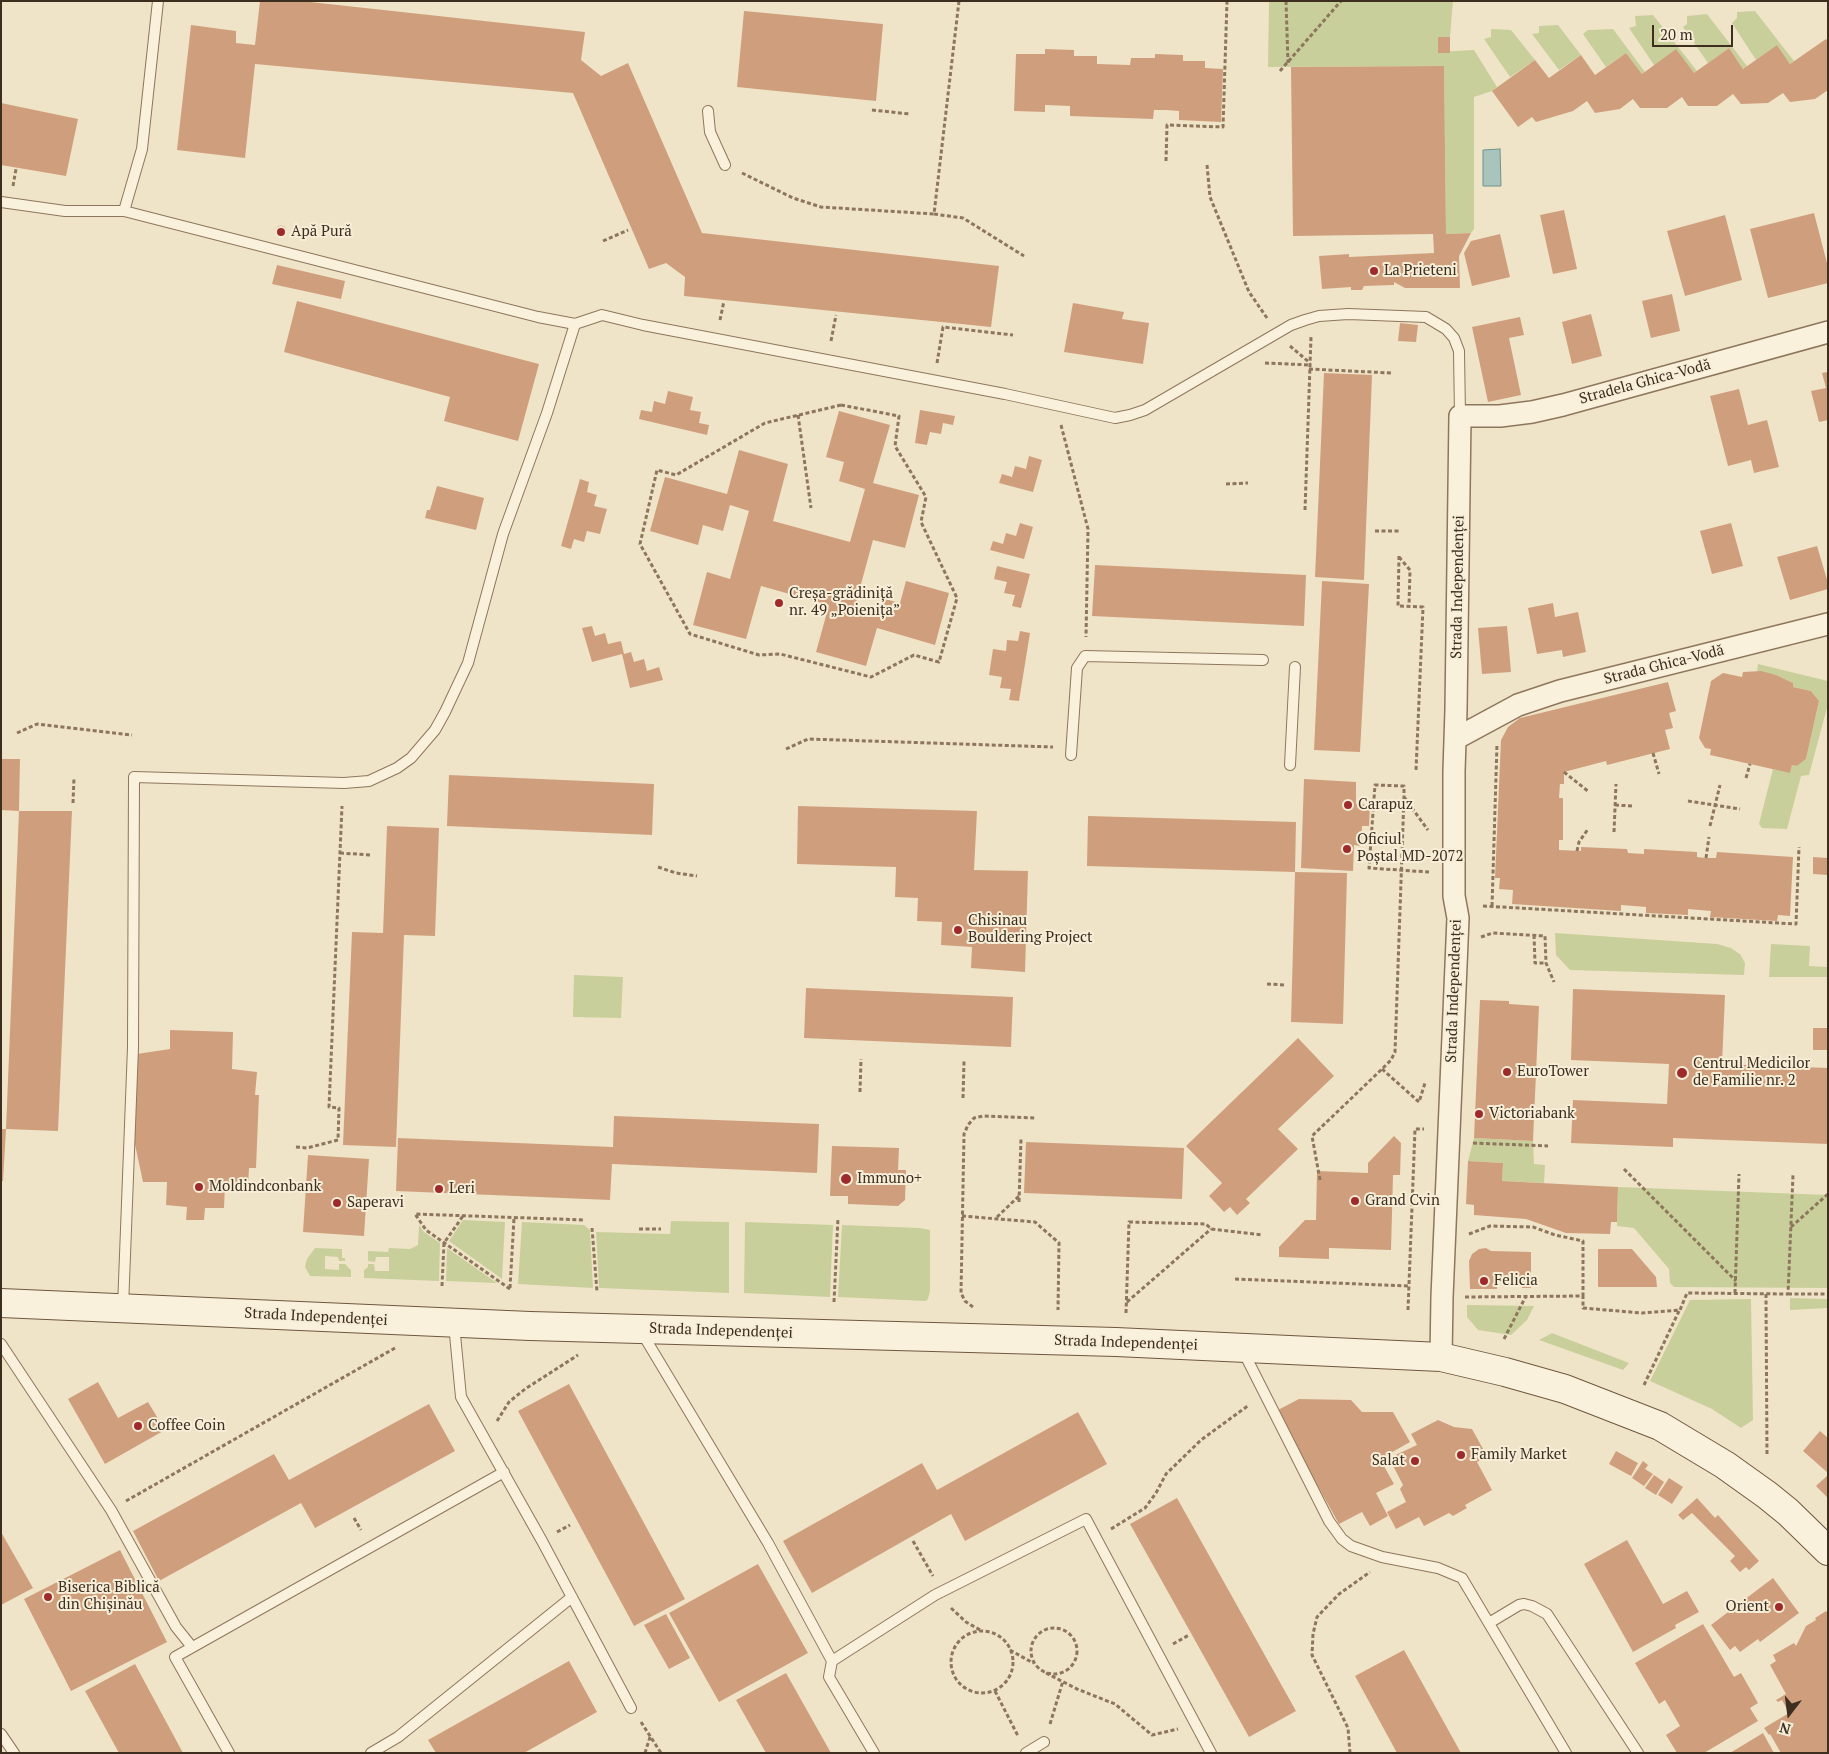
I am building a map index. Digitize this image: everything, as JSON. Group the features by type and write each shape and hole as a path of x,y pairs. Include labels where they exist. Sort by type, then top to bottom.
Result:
{"main road":[{"name":"Strada Independenței","path":"1,1303 454,1323 982,1338 1441,1357 1565,1389 1660,1426 1725,1465 1767,1495 1788,1512 1828,1551"}],"street":[{"name":"Stradela Ghica-Vodă","path":"1460,416 1500,416 1564,405 1828,332"},
{"name":"Strada Independenței","path":"1441,1357 1458,918 1454,896 1460,416"},
{"name":"Strada Ghica-Vodă","path":"1455,739 1518,705 1560,690 1828,624"}],"lane":[{"path":"124,211 142,149 158,1"},
{"path":"708,111 710,132 725,165"},
{"path":"1,202 65,211 124,211 575,324 602,315 643,325 934,380 1115,418 1145,410 1291,325 1320,316 1348,314 1426,317 1446,329 1454,338 1460,351 1460,416"},
{"path":"123,1308 133,1048 134,777 344,783 369,781 397,768 411,758 435,730 468,663 503,534 547,413 575,324"},
{"path":"1071,752 1077,668 1085,656 1263,660"},
{"path":"1290,765 1295,667"},
{"path":"454,1323 460,1397 504,1472 631,1708"},
{"path":"639,1329 768,1543 832,1661 829,1677 874,1753"},
{"path":"1,1344 110,1510 176,1627 192,1647"},
{"path":"1241,1348 1329,1521 1342,1539 1352,1546 1388,1558 1438,1568 1462,1578 1566,1753"},
{"path":"229,1753 175,1657 504,1472"},
{"path":"832,1661 938,1593 1086,1520 1211,1753"},
{"path":"371,1753 398,1737 572,1597"},
{"path":"1489,1623 1519,1605 1524,1604 1547,1614 1638,1753"},
{"path":"1,1734 14,1753"},
{"path":"1026,1753 1044,1742"}],"path":[{"path":"934,214 959,1"},
{"path":"1166,161 1167,125 1223,127 1227,1"},
{"path":"1286,1 1288,63"},
{"path":"1280,71 1341,1"},
{"path":"872,110 910,114"},
{"path":"1207,164 1210,197 1249,292 1265,316"},
{"path":"725,165 793,198 821,207 934,214 963,218 1024,256"},
{"path":"603,241 628,230"},
{"path":"827,360 836,315"},
{"path":"934,380 943,327 1013,335"},
{"path":"1305,510 1311,329"},
{"path":"1284,340 1310,365"},
{"path":"1256,363 1310,365 1392,373"},
{"path":"841,405 899,416 895,446 926,497 921,522 957,598 939,662 914,655 871,677 780,654 759,654 690,634 640,544 657,470 676,474 765,424 798,415 841,405"},
{"path":"1056,405 1088,529 1085,656"},
{"path":"798,415 811,508"},
{"path":"1226,484 1248,483"},
{"path":"1375,531 1400,531"},
{"path":"1409,606 1410,570 1399,556 1398,606 1422,607 1416,770"},
{"path":"17,733 36,724 132,736"},
{"path":"786,749 808,740 1016,745 1071,752"},
{"path":"1492,906 1498,742"},
{"path":"1653,753 1659,774"},
{"path":"1746,778 1750,764"},
{"path":"1564,772 1589,792"},
{"path":"74,778 74,803"},
{"path":"1320,1180 1312,1136 1391,1060 1395,1052 1404,796 1404,786 1375,784 1369,868 1433,873"},
{"path":"1614,832 1616,784"},
{"path":"1710,826 1720,785"},
{"path":"1404,796 1430,832"},
{"path":"1688,801 1740,809"},
{"path":"1615,805 1632,806"},
{"path":"296,1147 308,1148 338,1140 339,1108 329,1107 342,806"},
{"path":"1577,851 1579,842 1588,829"},
{"path":"1706,858 1710,837"},
{"path":"1483,906 1796,924 1799,848"},
{"path":"340,853 371,855"},
{"path":"658,867 676,873 698,876"},
{"path":"1479,941 1482,936 1492,933 1545,936 1546,963 1554,982"},
{"path":"1534,935 1535,963 1546,963"},
{"path":"1267,984 1286,985"},
{"path":"860,1092 861,1058"},
{"path":"963,1098 964,1061"},
{"path":"1382,1069 1419,1102"},
{"path":"973,1308 965,1301 961,1293 964,1134 974,1118 983,1116 1035,1118"},
{"path":"1408,1310 1415,1129 1427,1129"},
{"path":"1019,1202 1021,1139"},
{"path":"1479,1144 1548,1146"},
{"path":"1624,1169 1736,1280"},
{"path":"1735,1293 1739,1174"},
{"path":"1788,1294 1793,1175"},
{"path":"1791,1228 1828,1194"},
{"path":"997,1218 1019,1196"},
{"path":"514,1218 510,1289 426,1230 415,1214 585,1220"},
{"path":"442,1286 444,1242 463,1216"},
{"path":"962,1216 1035,1222 1059,1243 1058,1310"},
{"path":"834,1302 838,1218"},
{"path":"1126,1313 1130,1222 1206,1224 1211,1230 1262,1235"},
{"path":"1464,1236 1490,1226 1533,1227 1555,1235 1583,1241 1583,1308 1642,1313 1680,1310"},
{"path":"592,1228 597,1292"},
{"path":"639,1229 661,1229"},
{"path":"1127,1302 1211,1230"},
{"path":"1234,1279 1409,1286"},
{"path":"1644,1385 1687,1293 1828,1294"},
{"path":"1766,1294 1767,1455"},
{"path":"1504,1339 1526,1296"},
{"path":"1442,1297 1583,1296"},
{"path":"110,1510 397,1347"},
{"path":"484,1439 510,1402 524,1389 579,1354"},
{"path":"1096,1538 1146,1508 1166,1474 1201,1440 1265,1396"},
{"path":"913,1542 938,1593 966,1622 982,1632"},
{"path":"1350,1753 1348,1728 1312,1655 1313,1634 1317,1617 1339,1594 1388,1558"},
{"path":"1034,1663 1030,1650 1034,1638 1039,1633 1044,1629 1058,1628 1070,1634 1077,1648 1073,1663 1061,1673 1046,1673"},
{"path":"1010,1649 1013,1662 1012,1671 1008,1680 994,1691 976,1693 967,1690 954,1676 952,1657 960,1641 968,1635 982,1632 994,1634 1002,1639 1010,1649 1034,1663 1039,1669 1115,1704 1152,1735 1196,1725"},
{"path":"1044,1742 1062,1681"},
{"path":"994,1691 1026,1753"},
{"path":"631,1708 661,1753"},
{"path":"645,1753 650,1736"}],"green space":[{"path":"1269,1 1453,1 1450,37 1438,37 1438,52 1474,50 1497,87 1492,91 1474,97 1474,229 1471,233 1446,234 1444,66 1268,67"},
{"path":"1755,11 1794,61 1790,64 1777,45 1756,60 1732,23 1737,18 1737,12"},
{"path":"1707,14 1747,66 1743,69 1729,48 1708,63 1683,27 1687,24 1687,16"},
{"path":"1653,15 1697,71 1694,73 1654,65 1629,28 1636,26 1635,16"},
{"path":"1558,25 1581,55 1559,70 1532,34 1539,33 1539,26"},
{"path":"1491,29 1511,30 1535,60 1510,77 1484,39 1491,37"},
{"path":"1613,29 1645,72 1642,74 1626,53 1606,67 1583,34 1588,30"},
{"path":"1758,664 1828,681 1828,704 1809,775 1801,776 1787,829 1762,828 1759,824 1773,769 1790,772 1792,765 1797,766 1806,759 1819,701 1811,691 1793,687 1793,683 1776,675 1757,672"},
{"path":"1555,933 1717,944 1731,948 1740,954 1745,963 1744,975 1570,970 1556,955"},
{"path":"1771,944 1810,946 1809,966 1828,967 1828,977 1769,977"},
{"path":"574,975 623,977 621,1018 573,1017"},
{"path":"1474,1138 1533,1141 1534,1164 1545,1165 1544,1183 1502,1181 1503,1163 1468,1161"},
{"path":"1618,1187 1828,1195 1828,1288 1674,1287 1670,1283 1669,1269 1634,1228 1617,1226"},
{"path":"463,1220 505,1222 502,1279 449,1241"},
{"path":"671,1221 729,1222 729,1293 599,1288 596,1232 670,1234"},
{"path":"522,1222 584,1225 590,1230 593,1288 518,1284"},
{"path":"745,1222 833,1225 830,1297 744,1293"},
{"path":"419,1225 424,1232 440,1243 439,1281 364,1278 364,1270 368,1267 368,1264 374,1264 375,1271 389,1271 389,1257 376,1257 375,1262 368,1261 368,1251 388,1252 389,1248 410,1249 418,1245"},
{"path":"842,1225 930,1230 930,1291 928,1299 926,1301 838,1297"},
{"path":"315,1248 342,1249 342,1258 345,1258 345,1261 339,1261 338,1257 325,1256 325,1269 339,1270 339,1264 345,1264 351,1270 351,1277 310,1276 305,1267 307,1259"},
{"path":"447,1248 497,1283 446,1281"},
{"path":"1790,1298 1828,1299 1828,1308 1790,1310"},
{"path":"1751,1299 1753,1420 1741,1428 1712,1409 1650,1381 1690,1300"},
{"path":"1467,1305 1534,1306 1527,1320 1511,1335 1478,1330 1467,1317"},
{"path":"1552,1333 1629,1363 1623,1370 1539,1340"}],"water":[{"path":"1500,149 1501,186 1483,186 1483,150"}],"building":[{"path":"260,1 301,1 585,32 581,60 601,76 628,63 702,233 999,266 991,327 684,296 685,277 666,263 649,269 573,93 255,64 245,158 177,150 191,25 236,31 236,43 255,45"},
{"path":"744,11 883,24 876,101 737,87"},
{"path":"1438,37 1450,37 1450,53 1438,53"},
{"path":"1826,39 1828,42 1828,90 1815,99 1790,102 1783,93 1768,103 1741,104 1733,94 1717,106 1688,106 1682,97 1667,108 1640,108 1633,99 1620,109 1595,113 1587,101 1573,111 1536,122 1532,117 1518,127 1492,91 1535,60 1549,78 1581,55 1595,75 1626,53 1642,74 1676,49 1694,73 1729,48 1743,69 1777,45 1790,64"},
{"path":"1045,49 1074,50 1074,56 1097,56 1097,64 1130,65 1131,58 1155,58 1155,54 1183,55 1183,61 1205,61 1205,68 1223,69 1221,122 1179,120 1179,111 1166,110 1154,110 1153,119 1070,116 1070,106 1045,105 1045,112 1014,111 1016,54 1045,54"},
{"path":"1444,66 1446,234 1471,233 1459,256 1460,288 1405,288 1394,282 1394,285 1364,286 1362,290 1351,290 1351,287 1322,289 1319,256 1349,254 1349,257 1434,253 1433,234 1293,236 1291,67"},
{"path":"1,103 78,119 66,176 1,165"},
{"path":"1564,210 1577,269 1553,274 1540,215"},
{"path":"1814,213 1828,267 1828,283 1768,298 1750,229"},
{"path":"1725,215 1742,280 1685,296 1667,231"},
{"name":"Apă Pură","path":"279,226 283,226 286,231 285,235 279,236 276,233 276,229"},
{"path":"1500,234 1510,277 1472,286 1464,253 1471,241"},
{"path":"277,265 345,281 341,299 272,284"},
{"path":"1672,294 1680,331 1651,338 1642,301"},
{"path":"297,301 539,364 518,441 444,421 450,397 284,352"},
{"path":"1073,303 1124,312 1122,319 1149,323 1143,364 1064,352"},
{"path":"1591,314 1602,356 1572,364 1562,322"},
{"path":"1520,317 1524,335 1509,338 1521,395 1488,402 1472,327"},
{"path":"1400,323 1418,325 1416,342 1398,341"},
{"path":"1828,372 1828,420 1819,422 1811,391 1826,388 1822,373"},
{"path":"1324,373 1372,375 1364,580 1315,577"},
{"path":"1739,389 1748,425 1767,420 1779,467 1754,473 1751,460 1728,466 1710,396"},
{"path":"668,391 693,397 690,410 701,412 699,423 709,425 707,435 639,419 641,410 652,412 654,401 665,404"},
{"path":"920,410 955,416 953,425 943,423 941,434 930,432 927,445 915,443"},
{"path":"839,411 890,425 873,483 919,495 905,548 873,540 854,610 880,617 885,599 900,603 906,581 949,593 935,645 877,628 866,666 816,652 829,605 761,586 746,639 693,625 707,572 730,579 749,511 730,505 723,531 703,525 698,545 650,531 665,477 727,494 739,450 788,464 773,521 850,542 865,489 839,481 844,462 826,457"},
{"path":"1029,456 1042,460 1033,492 999,483 1002,474 1012,477 1015,466 1026,469"},
{"path":"580,479 589,482 587,492 597,495 594,506 607,509 600,534 587,531 584,542 574,539 571,549 561,546"},
{"path":"437,486 484,498 476,530 425,518 427,510 430,510"},
{"path":"1020,523 1033,527 1024,559 990,550 993,541 1003,544 1006,533 1016,536"},
{"path":"1731,523 1743,566 1712,574 1700,531"},
{"path":"1817,546 1828,589 1790,600 1777,557"},
{"path":"1095,565 1306,575 1304,626 1092,616"},
{"path":"997,566 1030,574 1021,608 1012,606 1015,595 1004,593 1007,582 994,579"},
{"path":"1322,581 1369,584 1360,752 1314,750"},
{"path":"1553,603 1555,617 1578,612 1586,652 1563,657 1562,650 1537,654 1528,608"},
{"path":"592,626 595,636 605,633 608,644 621,641 624,654 631,652 634,662 644,659 647,671 659,667 663,680 630,688 622,654 592,662 582,628"},
{"path":"1507,626 1511,672 1482,674 1478,628"},
{"path":"1020,631 1030,633 1019,701 1009,700 1011,689 1000,688 1002,677 989,675 993,649 1006,651 1007,640 1018,641"},
{"path":"1761,671 1776,675 1793,683 1793,687 1811,691 1819,701 1806,759 1797,766 1792,765 1790,773 1710,755 1711,749 1705,748 1699,738 1711,681 1723,673 1742,677 1743,672"},
{"path":"1668,682 1676,711 1669,713 1673,728 1665,730 1670,749 1607,765 1606,761 1564,772 1564,784 1560,784 1559,798 1563,798 1563,840 1559,840 1559,850 1581,851 1581,847 1627,849 1628,853 1644,854 1644,849 1697,852 1697,857 1706,858 1716,858 1717,852 1793,857 1790,916 1778,915 1777,921 1710,917 1711,911 1688,909 1688,915 1646,913 1646,907 1621,905 1621,911 1512,904 1513,890 1499,889 1500,878 1495,878 1501,740 1508,727 1520,718"},
{"path":"1,759 20,759 19,811 1,810"},
{"path":"449,775 654,784 652,835 447,826"},
{"path":"1304,779 1356,782 1356,804 1370,805 1369,826 1362,826 1361,846 1354,845 1353,871 1301,868"},
{"path":"798,806 977,811 974,870 1028,871 1025,972 971,968 972,947 941,945 942,922 917,921 918,898 895,897 896,867 797,864"},
{"path":"19,811 72,811 58,1131 6,1129"},
{"path":"1088,816 1296,822 1295,872 1087,866"},
{"path":"387,826 439,828 435,936 404,935 396,1147 343,1145 352,932 383,933"},
{"path":"1813,857 1828,858 1828,875 1813,874"},
{"path":"1295,872 1347,873 1343,1024 1291,1022"},
{"path":"806,988 1013,997 1011,1047 804,1038"},
{"path":"1573,989 1725,995 1722,1064 1828,1068 1828,1144 1673,1138 1673,1147 1571,1143 1573,1100 1667,1104 1669,1064 1571,1060"},
{"name":"EuroTower","path":"1480,1000 1509,1001 1509,1004 1539,1006 1533,1141 1474,1138"},
{"path":"1813,1028 1828,1028 1828,1050 1813,1050"},
{"path":"170,1030 233,1032 232,1069 257,1072 255,1095 259,1095 256,1168 249,1168 248,1186 225,1185 224,1208 205,1208 204,1220 186,1220 187,1207 166,1205 167,1182 143,1182 133,1135 137,1054 170,1049"},
{"path":"1298,1038 1334,1076 1278,1129 1298,1149 1246,1199 1250,1203 1237,1215 1230,1207 1224,1212 1209,1196 1222,1183 1186,1146"},
{"path":"614,1116 819,1124 817,1173 612,1164 610,1200 396,1191 398,1138 613,1147"},
{"path":"1,1129 6,1129 3,1181 1,1181"},
{"name":"Grand Cvin","path":"1394,1136 1401,1143 1400,1175 1393,1175 1391,1250 1329,1248 1329,1259 1279,1257 1279,1247 1305,1220 1316,1220 1317,1171 1368,1173 1368,1163"},
{"path":"1026,1142 1184,1148 1182,1199 1024,1193"},
{"path":"832,1146 899,1148 898,1170 906,1170 905,1200 898,1206 848,1204 848,1196 830,1196"},
{"path":"308,1155 369,1159 364,1236 303,1232"},
{"path":"1468,1161 1503,1163 1502,1181 1618,1187 1617,1222 1611,1222 1610,1234 1566,1233 1526,1219 1474,1215 1474,1205 1466,1204"},
{"path":"1486,1248 1491,1251 1531,1252 1531,1288 1522,1288 1522,1282 1512,1281 1512,1285 1507,1282 1497,1283 1497,1289 1470,1289 1469,1261 1472,1254 1479,1249"},
{"path":"1598,1249 1632,1249 1656,1277 1657,1287 1598,1287"},
{"path":"98,1382 118,1418 148,1402 165,1430 105,1464 68,1399"},
{"path":"569,1384 685,1599 634,1626 518,1411"},
{"path":"1299,1399 1351,1400 1362,1412 1393,1412 1410,1442 1380,1459 1394,1484 1376,1493 1388,1516 1370,1526 1362,1512 1339,1524 1276,1411"},
{"path":"429,1404 455,1451 315,1528 301,1503 159,1581 133,1531 274,1454 289,1480"},
{"path":"1078,1412 1107,1464 965,1541 951,1514 812,1593 783,1541 922,1463 937,1490"},
{"path":"1438,1420 1454,1427 1472,1429 1487,1456 1477,1462 1492,1490 1465,1505 1467,1508 1453,1516 1449,1513 1424,1526 1419,1517 1396,1529 1387,1512 1406,1502 1400,1489 1403,1485 1389,1458 1417,1445 1411,1434"},
{"path":"1820,1431 1828,1438 1828,1473 1803,1451"},
{"path":"1616,1451 1638,1463 1631,1476 1609,1464"},
{"path":"1643,1461 1648,1465 1645,1469 1653,1474 1644,1486 1632,1478"},
{"path":"1654,1475 1664,1482 1656,1495 1645,1488"},
{"path":"1828,1475 1828,1498 1816,1486"},
{"path":"1669,1478 1683,1487 1672,1504 1658,1495"},
{"path":"1177,1498 1296,1711 1249,1737 1130,1524"},
{"path":"1697,1498 1715,1518 1718,1515 1759,1561 1749,1570 1746,1567 1740,1572 1730,1561 1735,1556 1692,1513 1683,1520 1678,1515"},
{"path":"1,1532 33,1588 1,1605"},
{"path":"1627,1540 1663,1604 1687,1591 1699,1612 1675,1625 1676,1628 1633,1652 1584,1564"},
{"path":"120,1550 167,1642 71,1691 24,1599"},
{"path":"758,1564 808,1653 719,1702 669,1613"},
{"path":"1773,1578 1799,1613 1760,1642 1758,1639 1740,1652 1735,1646 1730,1650 1711,1625"},
{"path":"1826,1611 1828,1614 1828,1753 1781,1753 1770,1734 1764,1728 1789,1713 1782,1700 1778,1702 1776,1700 1786,1694 1770,1665 1776,1661 1773,1655 1794,1643 1796,1646 1806,1626"},
{"path":"666,1614 690,1658 669,1669 644,1625"},
{"path":"1703,1624 1734,1677 1741,1673 1758,1703 1750,1708 1758,1721 1704,1753 1677,1753 1666,1735 1680,1726 1665,1700 1659,1704 1635,1663"},
{"path":"1404,1650 1461,1753 1397,1753 1355,1676"},
{"path":"569,1661 597,1712 524,1753 436,1753 428,1740"},
{"path":"135,1664 183,1753 119,1753 85,1691"},
{"path":"786,1673 831,1753 766,1753 736,1700"},
{"path":"1763,1733 1774,1753 1730,1753"}],"place":[{"name":"Apă Pură","path":"281,232"},
{"name":"La Prieteni","path":"1374,271"},
{"name":"Creșa-grădiniță nr. 49 „Poienița”","path":"779,603"},
{"name":"Carapuz","path":"1348,805"},
{"name":"Oficiul Poștal MD-2072","path":"1347,849"},
{"name":"Chisinau Bouldering Project","path":"958,930"},
{"name":"EuroTower","path":"1507,1072"},
{"name":"Centrul Medicilor de Familie nr. 2","path":"1682,1073"},
{"name":"Victoriabank","path":"1479,1114"},
{"name":"Immuno+","path":"846,1179"},
{"name":"Moldindconbank","path":"199,1187"},
{"name":"Leri","path":"439,1189"},
{"name":"Grand Cvin","path":"1355,1201"},
{"name":"Saperavi","path":"337,1203"},
{"name":"Felicia","path":"1484,1281"},
{"name":"Coffee Coin","path":"138,1426"},
{"name":"Family Market","path":"1461,1455"},
{"name":"Salat","path":"1415,1461"},
{"name":"Biserica Biblică din Chișinău","path":"48,1597"},
{"name":"Orient","path":"1779,1607"}]}
